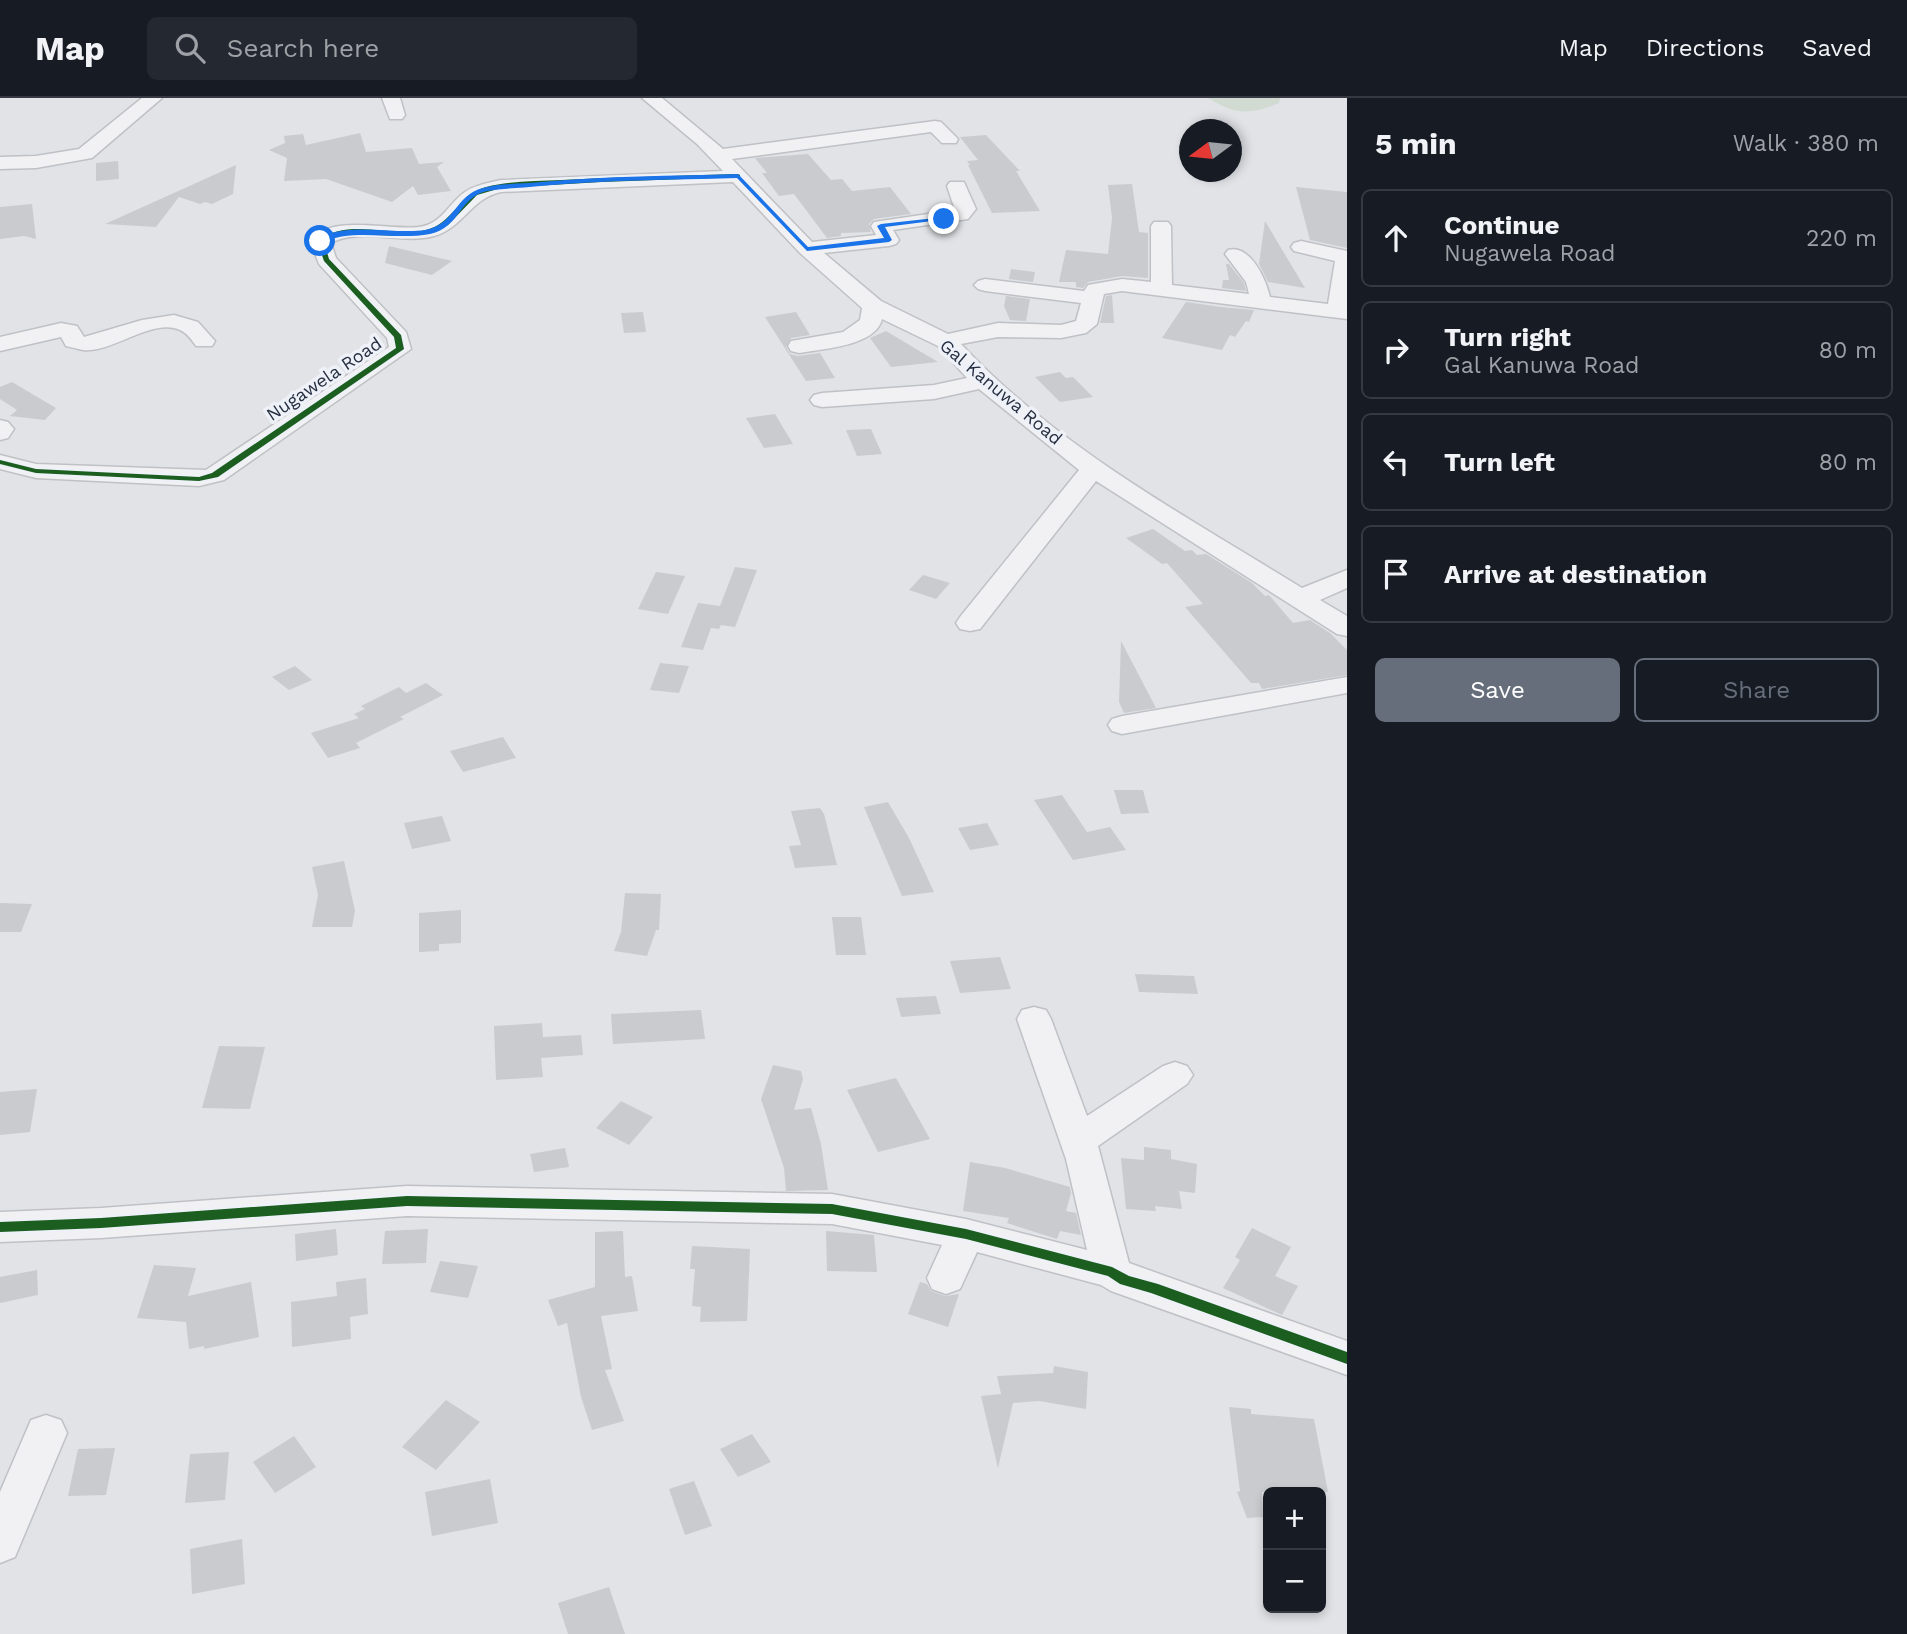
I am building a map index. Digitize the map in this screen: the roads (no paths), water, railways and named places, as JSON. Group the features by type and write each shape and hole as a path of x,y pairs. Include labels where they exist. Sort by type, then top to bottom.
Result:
{"street":[{"path":"0,163 36,162 85,154 153,98"},
{"name":"Gal Kanuwa Road","path":"650,98 704,140 807,249 873,306 946,341 983,380 1093,468 1347,628"},
{"path":"719,155 935,126 950,139"},
{"path":"328,236 349,232 402,235 431,231 451,222 465,198 484,190 582,180 738,176"},
{"path":"807,249 889,240 881,226 961,215 966,209 957,186"},
{"path":"1161,226 1161,290"},
{"path":"328,236 407,254"},
{"name":"Nugawela Road","path":"0,462 36,471 199,479 215,475 400,349 398,337 327,260 320,241 328,236"},
{"path":"946,341 983,331 1077,330 1086,324 1095,289 1103,286 1161,290 1343,313 1346,257 1301,247"},
{"path":"1235,254 1256,281 1261,302"},
{"path":"985,285 1092,298"},
{"path":"799,346 849,338 871,323 873,306"},
{"path":"0,344 61,330 69,331 74,341 86,345 151,323 178,322 189,325 204,341"},
{"path":"822,400 934,392 983,380"},
{"path":"0,427 0,433"},
{"path":"970,623 1093,468"},
{"path":"1302,598 1347,578"},
{"path":"1122,725 1347,685"},
{"path":"1034,1019 1084,1159 1112,1272"},
{"path":"1076,1142 1175,1075"},
{"path":"0,1227 101,1223 407,1201 832,1209 965,1234 1112,1272 1125,1280 1347,1358"},
{"path":"946,1278 965,1234"},
{"path":"0,1543 46,1433"}]}
